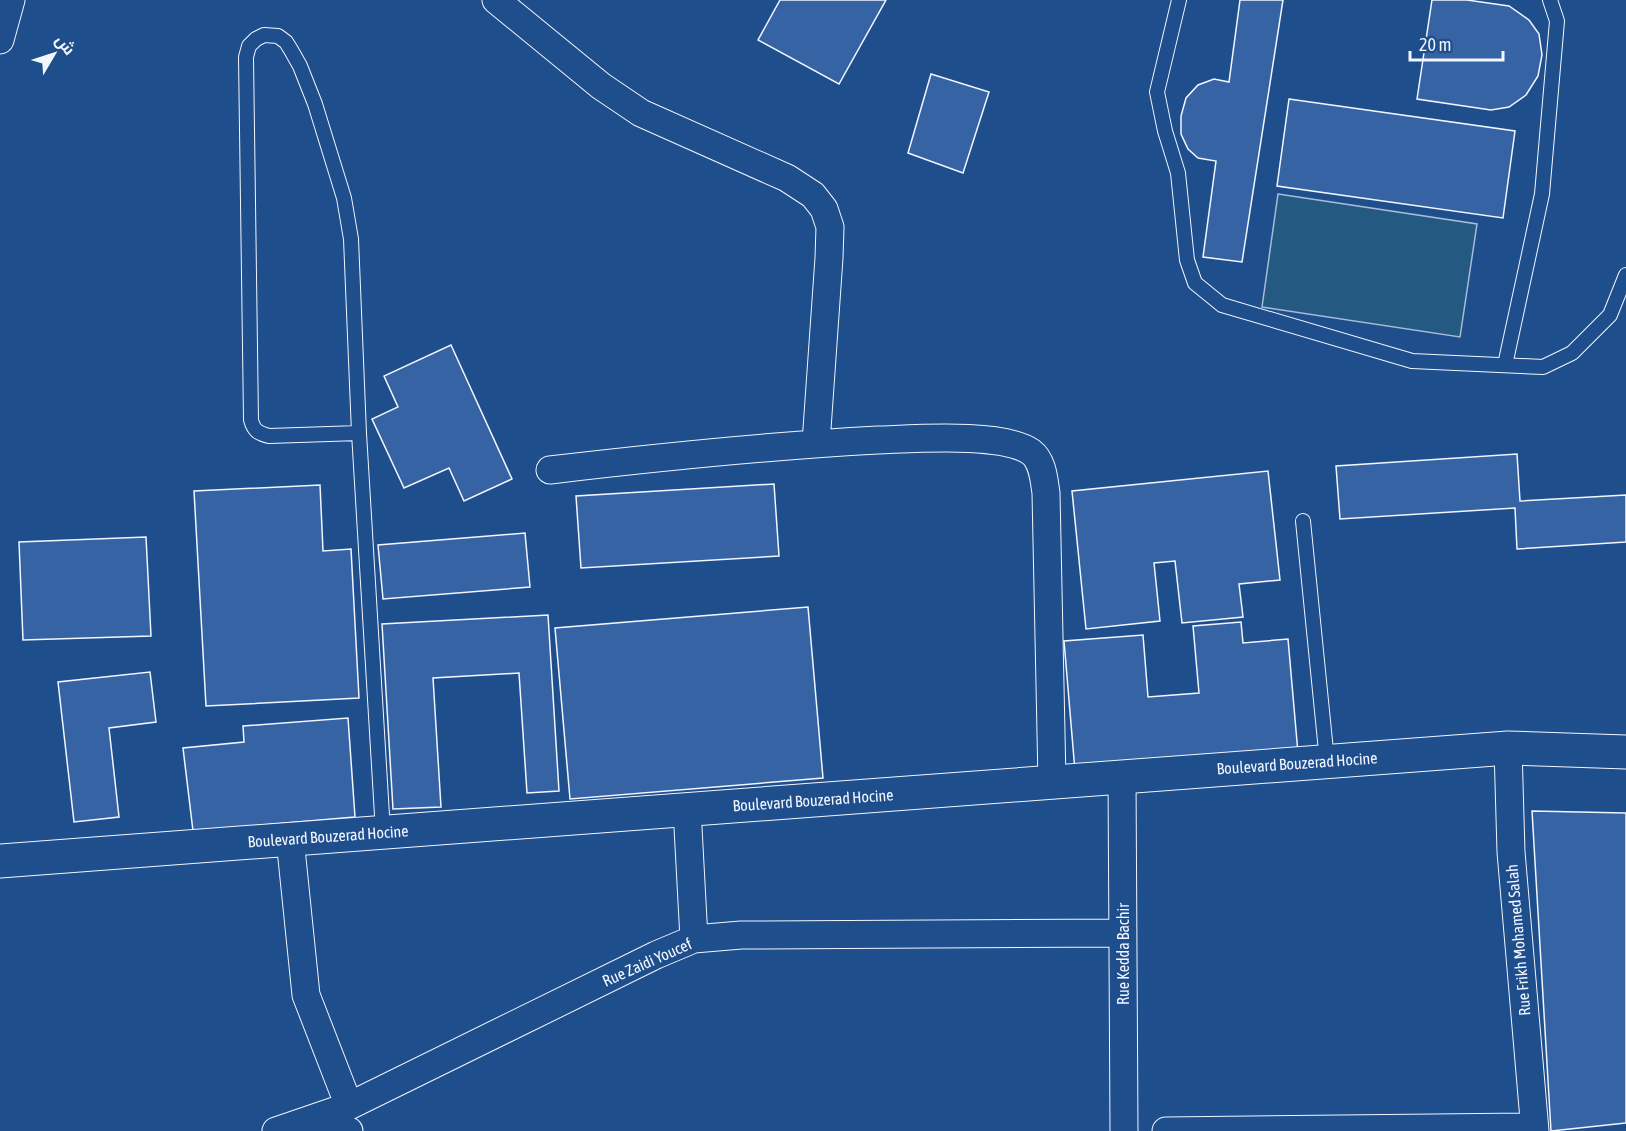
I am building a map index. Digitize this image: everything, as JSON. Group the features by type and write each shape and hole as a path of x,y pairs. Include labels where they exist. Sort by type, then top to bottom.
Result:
{"street":[{"path":"0,40 11,0"},
{"path":"496,0 601,86 641,113 787,178 813,195 824,209 830,227 830,237 816,443"},
{"path":"550,470 713,451 816,443 943,438 1008,441 1032,452 1042,468 1046,493 1052,782"},
{"name":"Boulevard Bouzerad Hocine","path":"0,861 1508,748 1626,752"},
{"name":"Rue Frikh Mohamed Salah","path":"1508,748 1511,852 1534,1129"},
{"name":"Rue Kedda Bachir","path":"1122,776 1124,1131"},
{"path":"687,809 694,939"},
{"path":"290,839 306,995 349,1119"},
{"name":"Rue Zaidi Youcef","path":"283,1128 349,1119 656,955 694,939 741,935 1123,933"},
{"path":"1166,1131 1534,1129"}],"lane":[{"path":"1179,0 1157,92 1165,131 1178,173 1187,260 1195,284 1222,304 1412,361 1543,367 1572,353 1610,315 1626,275"},
{"path":"1505,365 1542,194 1557,21 1550,0"},
{"path":"359,433 269,436 258,433 253,428 251,420 246,57 249,46 264,35 278,36 286,42 300,66 315,104 344,198 351,239 359,433 383,832"},
{"path":"1303,521 1327,761"}],"shaded area":[{"path":"1278,194 1477,224 1460,337 1262,307"}],"building":[{"path":"780,0 886,0 839,84 758,40"},
{"path":"1240,0 1283,0 1242,262 1203,257 1216,161 1198,158 1188,149 1181,134 1181,116 1186,98 1198,85 1214,79 1229,82"},
{"path":"1432,0 1467,0 1509,6 1529,20 1539,34 1542,55 1538,76 1526,95 1509,107 1491,110 1417,99"},
{"path":"931,74 989,92 963,173 908,153"},
{"path":"1289,99 1515,131 1503,218 1277,186"},
{"path":"451,345 512,479 464,501 449,468 404,488 372,419 398,407 384,376"},
{"path":"1517,454 1520,501 1626,495 1626,542 1517,549 1515,508 1340,519 1336,466"},
{"path":"1268,471 1280,580 1239,584 1243,617 1182,623 1175,561 1154,563 1160,621 1086,629 1072,491"},
{"path":"774,484 779,556 581,568 576,496"},
{"path":"320,485 323,551 351,549 359,698 206,706 194,491"},
{"path":"525,533 530,587 383,599 378,545"},
{"path":"146,537 151,636 23,640 19,542"},
{"path":"808,607 823,778 570,799 555,628"},
{"path":"548,615 559,791 527,793 519,673 433,678 441,807 393,809 382,624"},
{"path":"1241,622 1243,643 1288,639 1298,753 1075,771 1064,641 1143,635 1148,697 1199,693 1193,626"},
{"path":"150,672 156,722 109,728 119,817 74,822 58,682"},
{"path":"348,718 355,817 193,831 183,748 244,742 243,726"},
{"path":"1532,811 1626,813 1626,1123 1551,1131"}]}
